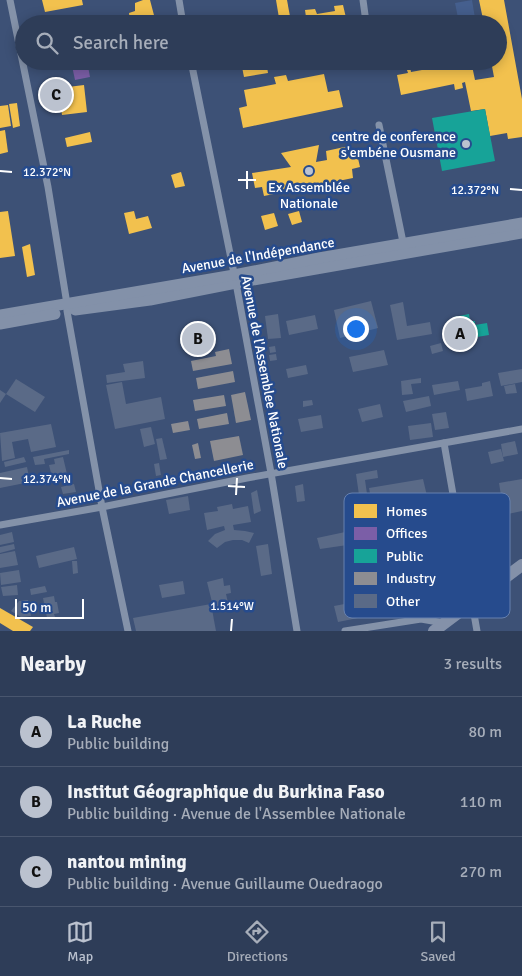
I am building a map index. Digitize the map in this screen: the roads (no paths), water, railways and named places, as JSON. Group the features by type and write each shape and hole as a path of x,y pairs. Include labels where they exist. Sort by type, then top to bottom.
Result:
{"highway":[{"path":"510,574 522,565"},
{"path":"439,627 450,618"}],"main road":[{"name":"Avenue de l'Indépendance","path":"405,249 522,223"},
{"name":"Avenue de l'Indépendance","path":"0,315 67,308 405,249 522,233"},
{"name":"Avenue de l'Indépendance","path":"0,324 67,308"}],"street":[{"path":"10,0 15,25"},
{"path":"179,0 182,15"},
{"path":"363,0 365,15"},
{"path":"24,70 48,187 102,507 128,631"},
{"name":"Avenue de l'Assemblee Nationale","path":"193,70 235,279 271,473 297,631"},
{"path":"380,125 405,249"},
{"name":"Avenue de la Grande Chancellerie","path":"0,525 102,507 271,473 522,429"},
{"path":"444,443 453,493"},
{"path":"475,618 478,631"},
{"path":"345,631 422,619 439,627"}],"water":[{"path":"472,0 474,15 457,15 455,3"}],"place":[{"name":"nantou mining","path":"56,95"},
{"name":"centre de conference s'embéne Ousmane","path":"466,144"},
{"name":"Ex Assemblée Nationale","path":"309,171"},
{"name":"La Ruche","path":"460,334"},
{"name":"Institut Géographique du Burkina Faso","path":"198,339"}]}
